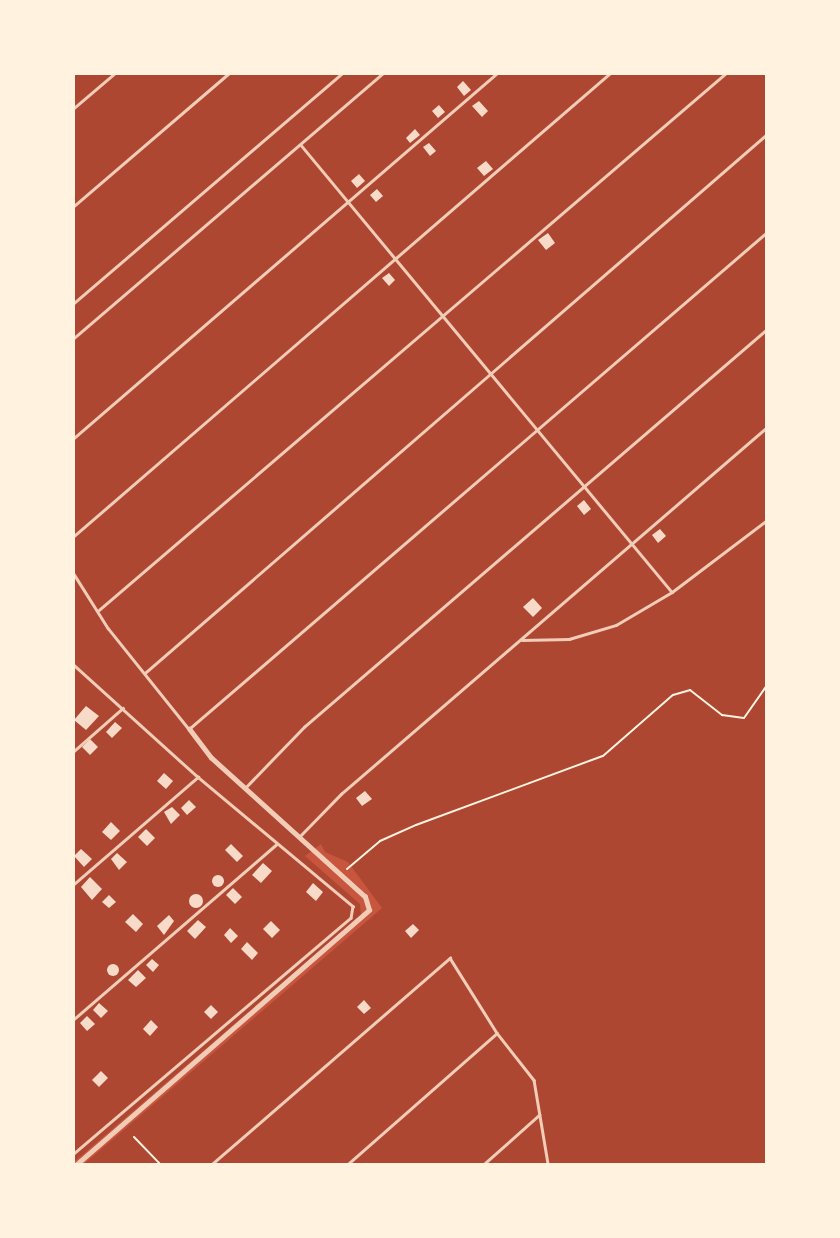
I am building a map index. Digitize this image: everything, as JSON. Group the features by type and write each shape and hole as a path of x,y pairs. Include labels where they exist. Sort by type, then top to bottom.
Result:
{"street":[{"path":"78,1164 364,918 369,910 365,897 211,758 189,729"}],"lane":[{"path":"74,108 114,74"},
{"path":"74,206 228,74"},
{"path":"74,303 341,74"},
{"path":"74,338 382,74"},
{"path":"74,438 496,74"},
{"path":"74,536 609,74"},
{"path":"99,610 725,74"},
{"path":"145,673 766,135"},
{"path":"301,145 346,203 443,315 672,593"},
{"path":"74,574 189,729 766,233"},
{"path":"245,788 304,727 766,330"},
{"path":"299,837 341,794 766,428"},
{"path":"522,640 569,639 616,625 672,593 766,521"},
{"path":"74,665 198,777 253,819 277,844 354,906 351,918 74,1154"},
{"path":"74,751 123,708"},
{"path":"74,884 198,777"},
{"path":"74,1019 277,844"},
{"path":"212,1164 450,958 497,1033 534,1080 548,1164"},
{"path":"348,1164 497,1033"},
{"path":"484,1164 540,1114"}],"path":[{"path":"341,874 380,841 416,825 603,756 673,695 690,690 722,715 744,718 766,687"},
{"path":"134,1137 160,1164"}],"shaded area":[{"path":"74,74 766,74 766,1164 84,1164 382,908 348,862 325,852 321,844 305,856 360,904 361,915 74,1162"}],"building":[{"path":"463,81 471,90 464,96 457,87"},
{"path":"479,101 488,111 482,117 472,106"},
{"path":"439,105 445,112 438,118 432,111"},
{"path":"415,129 420,135 410,143 406,138"},
{"path":"429,143 436,151 430,156 423,147"},
{"path":"486,161 493,169 484,176 477,168"},
{"path":"359,174 365,181 357,188 351,181"},
{"path":"377,189 383,196 376,202 370,195"},
{"path":"548,233 555,243 546,250 538,240"},
{"path":"389,273 395,280 389,286 382,278"},
{"path":"584,500 591,509 584,515 577,506"},
{"path":"660,529 666,536 658,543 652,535"},
{"path":"533,598 542,608 533,617 523,607"},
{"path":"86,706 99,716 86,730 74,720"},
{"path":"115,722 122,728 112,738 106,732"},
{"path":"90,739 98,747 90,755 82,747"},
{"path":"164,773 173,781 166,789 157,781"},
{"path":"365,791 372,799 362,806 356,798"},
{"path":"189,800 196,807 187,815 181,808"},
{"path":"172,807 180,815 171,824 164,812"},
{"path":"111,822 120,831 111,840 102,832"},
{"path":"146,829 155,838 147,846 138,837"},
{"path":"231,844 243,856 237,862 225,850"},
{"path":"81,849 92,859 84,867 74,856"},
{"path":"117,853 127,862 119,870 111,859"},
{"path":"263,863 272,871 261,883 252,875"},
{"path":"218,875 224,881 218,887 212,881"},
{"path":"90,877 102,889 92,900 81,887"},
{"path":"313,883 323,892 316,901 306,892"},
{"path":"233,888 242,897 235,904 226,895"},
{"path":"193,894 199,894 203,901 199,908 193,908 189,904 189,898"},
{"path":"109,895 116,902 109,908 102,902"},
{"path":"133,914 143,924 136,932 125,922"},
{"path":"169,915 174,921 164,935 157,926"},
{"path":"198,920 206,927 195,939 187,931"},
{"path":"271,921 280,930 272,938 263,929"},
{"path":"413,924 419,930 411,938 405,931"},
{"path":"230,928 238,936 231,943 224,935"},
{"path":"247,942 258,953 252,960 241,949"},
{"path":"152,959 159,965 153,972 146,965"},
{"path":"113,964 119,970 113,976 107,970"},
{"path":"138,970 146,978 136,987 128,980"},
{"path":"364,1000 371,1008 364,1014 357,1007"},
{"path":"99,1003 108,1011 101,1018 93,1010"},
{"path":"211,1005 218,1012 211,1019 204,1012"},
{"path":"87,1016 95,1024 87,1031 80,1023"},
{"path":"151,1020 158,1027 150,1036 143,1029"},
{"path":"101,1071 108,1078 99,1087 92,1080"}]}
